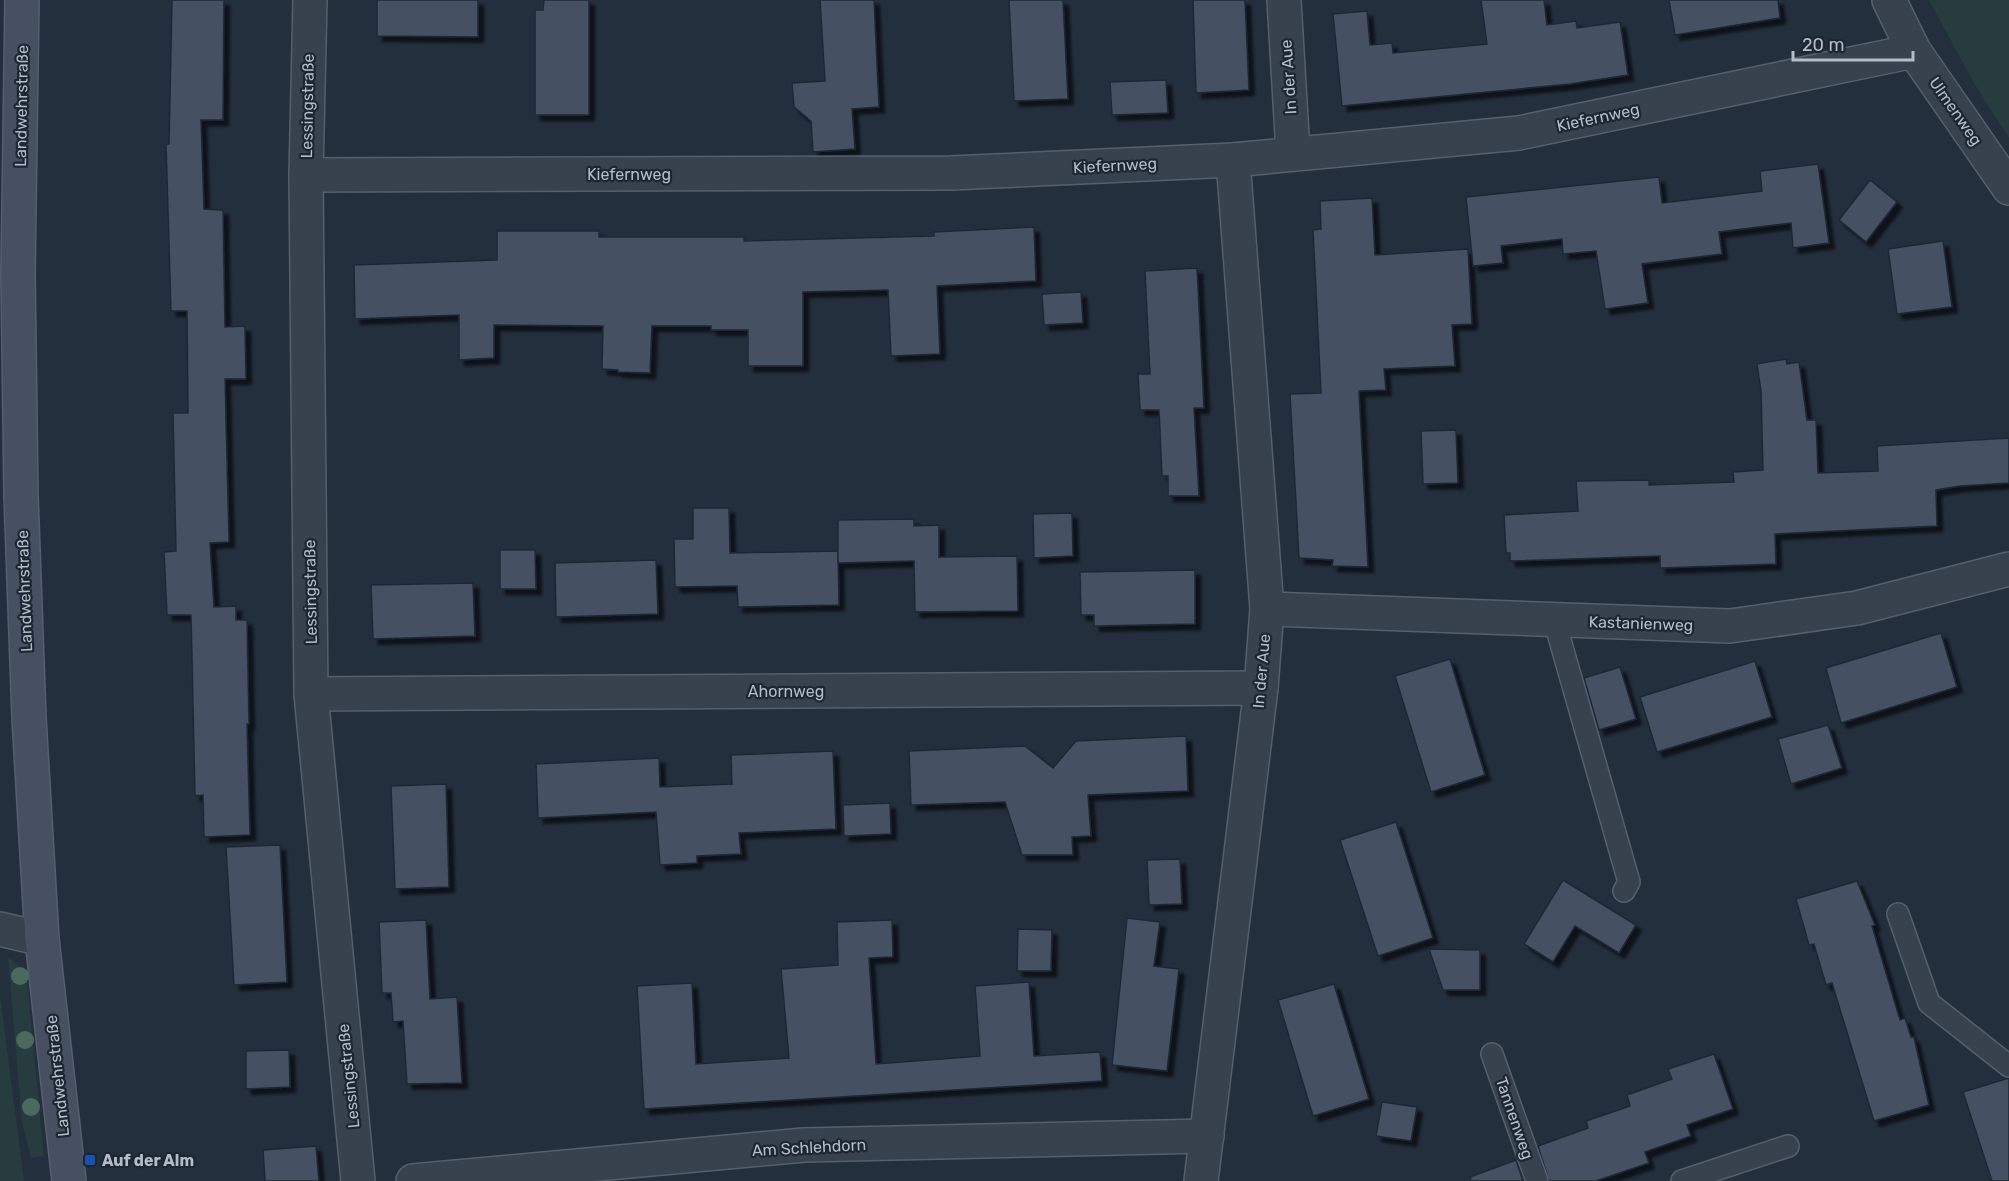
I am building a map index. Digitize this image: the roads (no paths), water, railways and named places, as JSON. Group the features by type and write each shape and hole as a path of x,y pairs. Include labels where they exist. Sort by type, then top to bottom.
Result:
{"main road":[{"name":"Landwehrstraße","path":"22,0 18,273 21,495 29,718 42,939 69,1181"}],"street":[{"name":"Lessingstraße","path":"310,0 306,175 311,694 358,1181"},
{"name":"In der Aue","path":"1284,0 1293,153"},
{"name":"Ulmenweg","path":"1889,0 1914,51 2009,188"},
{"name":"Kiefernweg","path":"306,175 951,173 1233,160 1519,133 1914,51"},
{"name":"In der Aue","path":"1201,1181 1261,688 1267,609 1233,160"},
{"name":"Kastanienweg","path":"1267,609 1730,626 1857,608 2009,569"},
{"name":"Ahornweg","path":"311,694 1261,688"},
{"path":"0,929 42,939"},
{"name":"Am Schlehdorn","path":"413,1181 804,1145 1207,1136"}],"lane":[{"path":"1554,619 1629,882 1624,891"},
{"path":"1898,914 1929,1003 2009,1066"},
{"name":"Tannenweg","path":"1492,1054 1537,1181"},
{"path":"1682,1181 1788,1146"}],"place":[{"name":"Auf der Alm","path":"90,1160"}]}
